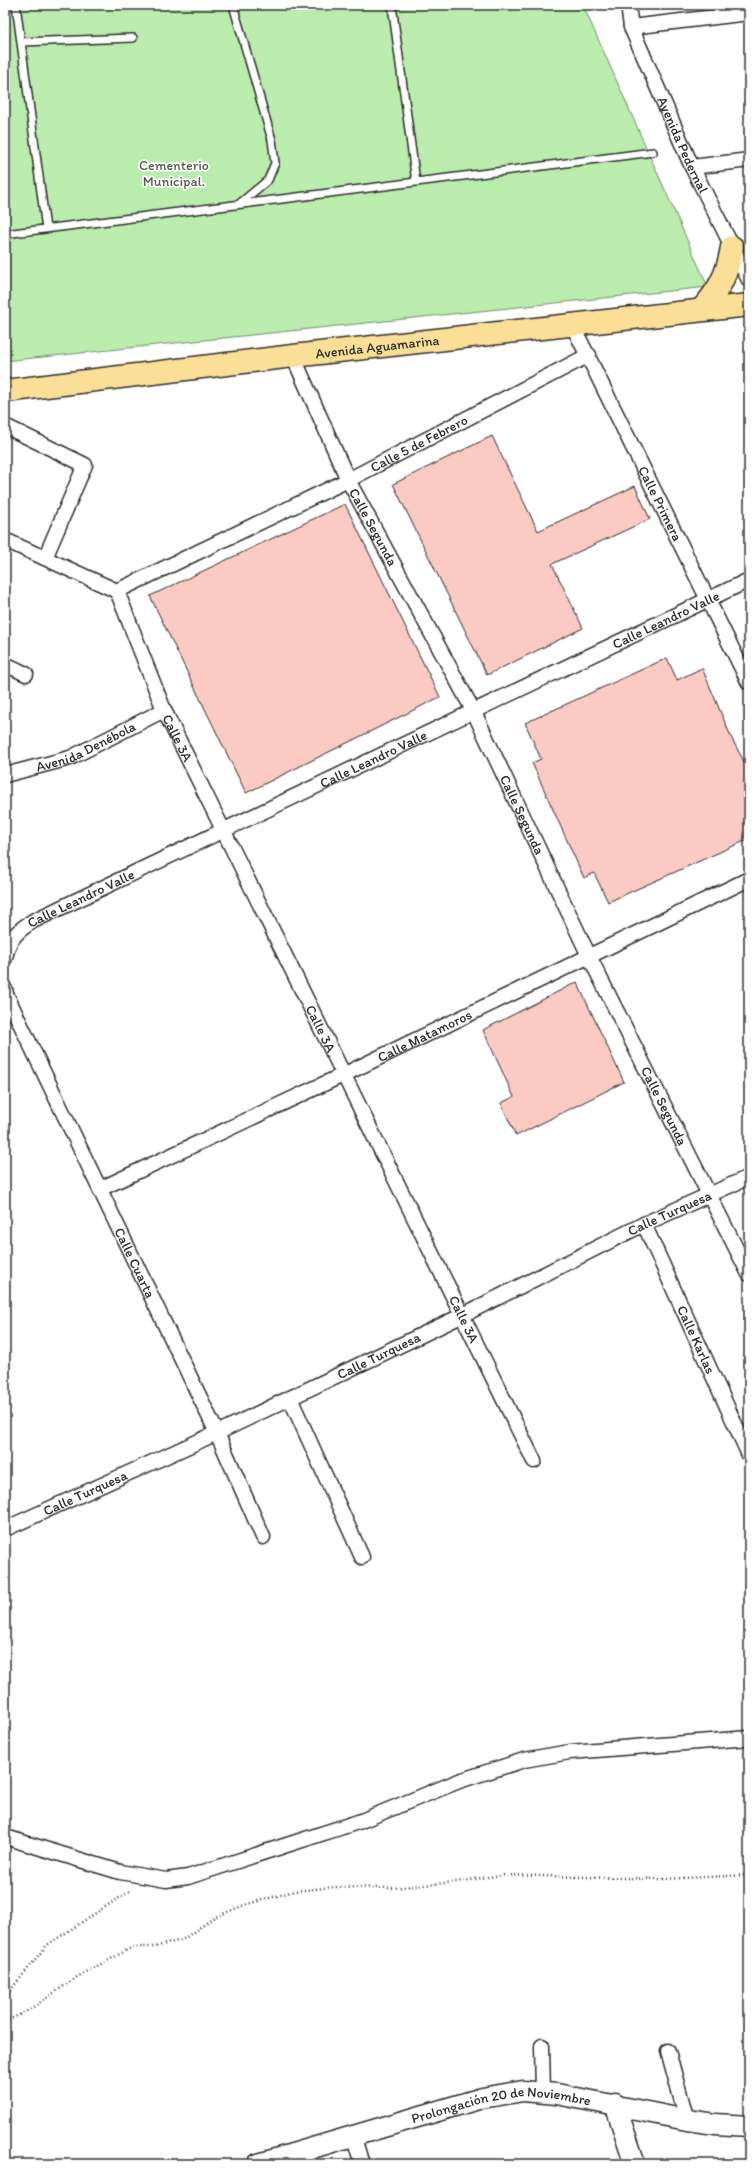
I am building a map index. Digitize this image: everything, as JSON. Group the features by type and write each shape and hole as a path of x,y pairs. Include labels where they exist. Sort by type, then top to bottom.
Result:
{"main road":[{"path":"701,310 719,288 729,264 732,247"},
{"name":"Avenida Aguamarina","path":"5,391 293,356 749,305"},
{"name":"Prolongación 20 de Noviembre","path":"258,2164 482,2098 523,2091 615,2104 688,2120 716,2124 749,2126"},
{"path":"615,2104 635,2164"}],"street":[{"name":"Avenida Pedernal","path":"628,5 630,27 692,167 749,280"},
{"path":"630,27 749,12"},
{"path":"692,167 749,160"},
{"name":"Calle Primera","path":"572,324 589,355 749,683"},
{"name":"Calle 5 de Febrero","path":"117,591 348,480 589,355"},
{"name":"Calle Segunda","path":"293,356 348,480 474,712 589,956 711,1195 749,1274"},
{"path":"5,426 85,465 45,558"},
{"path":"5,540 117,591"},
{"name":"Calle Leandro Valle","path":"6,953 16,932 33,921 710,601 749,580"},
{"name":"Calle 3A","path":"117,591 164,710 222,832 345,1074 461,1316 534,1461"},
{"path":"5,664 26,674"},
{"name":"Avenida Denébola","path":"7,774 70,758 164,710"},
{"name":"Calle Matamoros","path":"100,1189 345,1074 749,879"},
{"name":"Calle Cuarta","path":"5,992 217,1433 263,1537"},
{"name":"Calle Turquesa","path":"5,1528 217,1433 461,1316 644,1224 749,1177"},
{"name":"Calle Karlas","path":"644,1224 749,1455"},
{"path":"290,1398 362,1557"},
{"path":"5,1837 120,1872 150,1879 166,1880 188,1877 361,1821 459,1781 524,1760 570,1752 749,1738"},
{"path":"542,2046 543,2093"},
{"path":"668,2051 688,2120"},
{"path":"353,2135 362,2164"}],"lane":[{"path":"16,5 46,228"},
{"path":"233,5 272,140 275,163 268,180 239,204"},
{"path":"392,5 416,182"},
{"path":"21,42 133,38"},
{"path":"5,234 653,152"}],"path":[{"path":"5,2022 29,2010 77,1977 133,1947 154,1947 182,1940 215,1917 247,1904 295,1891 334,1887 393,1888 502,1876 662,1879 749,1875"},
{"path":"5,1997 48,1944 150,1879"}],"green space":[{"name":"Cementerio Municipal.","path":"5,5 583,5 708,287 5,361"}],"building":[{"path":"492,436 538,531 635,486 650,519 552,564 583,628 487,675 393,484"},
{"path":"345,504 440,697 246,793 150,596"},
{"path":"667,658 677,680 702,668 732,739 749,771 749,839 608,902 594,873 584,878 532,763 541,759 525,723"},
{"path":"577,982 624,1082 516,1136 501,1103 514,1097 483,1030"}]}
